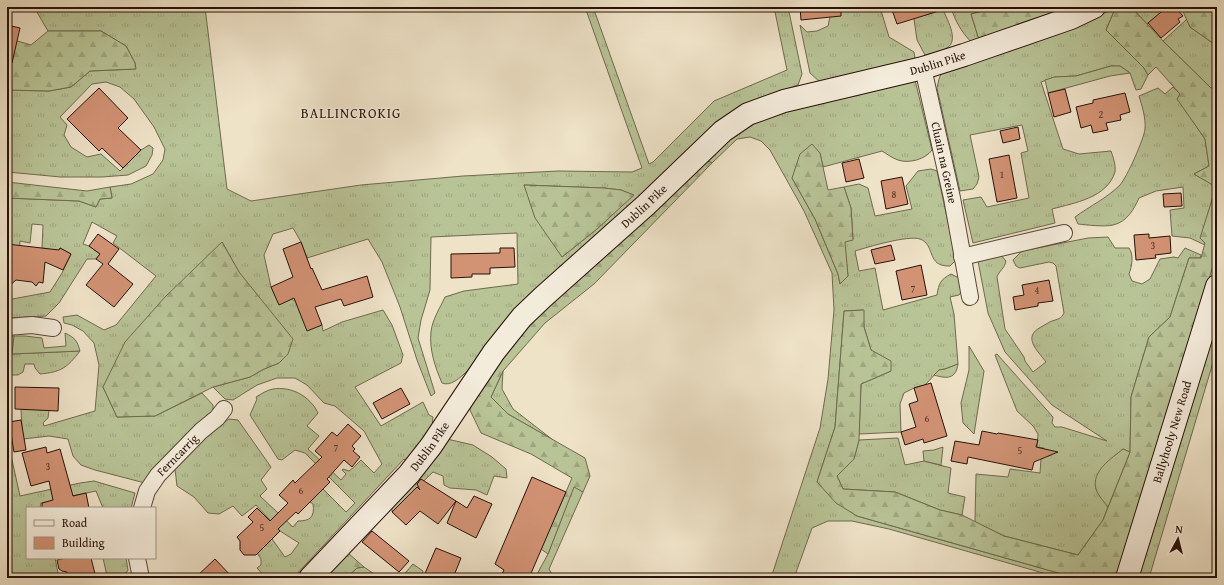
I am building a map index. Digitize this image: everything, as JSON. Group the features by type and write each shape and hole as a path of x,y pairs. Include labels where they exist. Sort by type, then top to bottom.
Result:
{"street":[{"name":"Dublin Pike","path":"310,578 409,474 431,446 494,352 522,317 652,200 723,131 748,114 784,101 923,68 1071,18 1094,7"},
{"name":"Cluain na Greine","path":"923,68 952,198 970,297"},
{"path":"962,257 1064,233"},
{"name":"Ballyhooly New Road","path":"1127,578 1217,286"},
{"path":"7,327 32,325 53,328"},
{"name":"Ferncarrig","path":"142,507 147,491 158,475 200,432 217,418 224,409"},
{"path":"137,559 141,578"}],"green space":[{"path":"34,7 205,7 227,189 251,201 361,185 463,176 558,171 632,172 642,168 585,7 593,7 649,164 653,162 714,101 787,70 774,7 788,7 802,74 798,85 767,96 490,342 462,376 448,384 442,383 432,351 431,332 436,314 445,297 464,291 518,284 517,233 431,237 430,290 421,320 418,338 435,393 431,396 417,360 400,307 382,262 368,239 307,258 301,242 293,228 273,234 264,255 271,287 279,304 291,299 295,301 322,325 323,331 342,322 383,310 392,325 403,355 401,363 355,387 381,426 423,402 429,415 433,417 432,428 409,461 404,459 293,578 266,578 257,568 261,565 261,559 257,553 272,539 285,557 291,554 299,543 280,531 256,505 242,516 233,506 219,514 208,513 194,497 177,486 175,469 200,442 229,419 238,420 271,467 261,480 267,489 260,496 293,527 298,521 306,520 311,517 313,512 313,504 310,502 323,489 346,512 355,503 305,453 295,450 282,460 278,459 250,415 257,399 256,397 269,390 280,388 293,391 305,397 315,407 318,413 307,426 319,436 308,449 341,480 346,474 342,470 343,469 349,471 361,460 374,473 382,464 364,431 335,406 324,403 307,385 295,378 277,378 257,385 233,400 225,399 213,387 250,377 279,363 239,272 222,242 103,387 117,417 155,416 202,393 213,405 213,412 145,483 81,465 73,456 68,439 49,436 8,442 20,496 94,481 135,493 131,507 103,507 96,491 53,500 47,503 41,503 40,507 26,507 26,559 55,559 59,578 7,578 7,430 22,428 21,409 49,410 48,418 43,423 44,426 95,411 99,365 94,343 83,331 72,325 64,323 63,317 77,315 104,330 116,325 156,276 113,243 117,236 92,222 83,244 89,246 100,254 96,259 87,259 59,303 46,316 7,318 7,300 50,292 62,273 71,254 60,248 55,258 46,255 47,249 42,248 43,225 32,224 30,243 20,241 19,257 7,257 7,198 79,201 96,207 100,199 112,198 110,187 131,184 153,174 163,160 165,149 154,127 134,99 120,87 106,82 92,84 60,117 67,125 64,135 71,147 87,157 101,154 120,171 141,150 149,145 153,148 152,155 146,166 128,175 102,177 61,177 7,172 7,90 49,91 71,87 90,71 135,69 135,63 126,46 101,31 48,31","holes":["524,185 621,190 633,195 597,229 562,257"]},
{"path":"829,7 880,7 889,37 914,52 914,60 821,83 810,73 800,25 807,32 817,31 828,26 830,17"},
{"path":"917,7 942,7 952,34 951,44 947,48 925,55 917,40 914,19"},
{"path":"951,7 999,7 971,14 979,39 971,42 959,26"},
{"path":"999,7 1069,7 979,40 971,14"},
{"path":"1119,7 1131,7 1211,88 1217,89 1217,253 1116,578 1076,578 857,516 836,503 817,482 835,427 844,311 864,310 864,327 871,350 891,361 891,371 861,384 859,440 854,459 837,476 843,489 895,492 940,510 962,515 1004,536 1078,555 1103,520 1130,452 1131,397 1149,337 1170,317 1189,258 1201,258 1205,243 1200,238 1216,187 1194,174 1209,166 1205,139 1177,99 1180,94 1156,67 1148,75 1144,68 1106,30 1115,9"},
{"path":"1131,7 1163,7 1161,13 1147,24"},
{"path":"1181,7 1204,7 1217,16 1217,46 1190,27"},
{"path":"1115,9 1106,30 1144,68 1148,75 1141,89 1136,90 1130,73 1120,66 1111,66 1076,76 1055,77 1041,82 1063,149 1079,154 1111,151 1115,172 1111,181 1105,188 1089,198 1052,209 1055,223 973,243 963,200 981,197 987,207 1029,198 1021,153 1028,151 1022,125 970,135 979,177 977,184 973,189 960,191 937,88 941,74"},
{"path":"1187,19 1190,27 1217,46 1217,89 1211,88 1163,41"},
{"path":"48,31 101,31 126,46 135,63 136,69 90,71 71,87 49,91 7,90 7,38 31,45"},
{"path":"1111,66 1120,66 1130,73 1110,76 1048,93 1045,80 1054,77 1076,76"},
{"path":"915,80 932,150 926,156 917,160 902,161 882,151 823,167 820,153 792,178 815,219 838,274 840,284 848,276 844,242 853,239 851,208 844,187 859,184 868,188 875,216 912,209 906,186 918,171 931,169 937,171 956,260 950,266 937,263 925,242 914,238 878,244 855,251 859,271 875,268 883,310 937,295 941,282 944,278 951,274 961,279 961,292 959,295 950,297 954,314 958,364 939,370 925,385 904,393 900,404 901,432 859,434 861,384 891,371 871,350 864,327 863,310 844,311 835,427 817,482 857,516 1076,578 1051,578 1043,573 889,529 852,521 828,521 812,528 794,578 771,578 820,428 828,379 834,310 832,273 804,211 770,150 761,141 750,137 737,139 712,163 703,158 725,138 766,116"},
{"path":"1173,87 1180,94 1178,99 1205,139 1209,166 1194,174 1216,186 1201,238 1205,245 1190,238 1172,236 1170,210 1184,208 1183,187 1156,191 1139,198 1126,218 1113,225 1096,226 1078,224 1075,217 1115,190 1123,181 1131,166 1142,141 1145,129 1144,116 1139,96 1158,88 1165,94"},
{"path":"812,144 820,153 828,190 844,187 851,208 853,240 845,242 848,276 840,284 838,274 815,219 792,178 800,154"},
{"path":"703,158 712,163 594,284 545,323 503,371 491,397 508,414 585,458 590,476 583,492 574,487 548,554 541,549 572,478 531,454 481,433 470,410 470,404 504,348"},
{"path":"7,182 87,191 110,187 112,198 100,199 96,207 79,201 7,198"},
{"path":"524,185 604,188 621,190 634,195 597,229 562,257 535,218"},
{"path":"1108,237 1115,248 1129,248 1132,254 1132,261 1129,274 1132,281 1142,284 1150,279 1160,259 1174,257 1178,258 1185,248 1201,255 1200,258 1189,258 1170,317 1149,337 1131,397 1130,452 1123,449 1104,465 1096,489 1108,507 1103,520 1078,555 1004,536 975,522 976,474 1008,477 1010,469 1040,473 1041,459 1046,452 1044,448 1037,447 1038,434 1033,426 1017,411 995,355 997,354 1053,417 1052,423 1055,427 1062,427 1107,441 1052,405 1005,352 988,313 978,261 1001,255 1006,261 997,277 1005,329 1033,372 1046,362 1035,348 1032,335 1041,327 1060,318 1064,313 1056,266 1049,262 1020,268 1016,266 1013,260 1022,251 1088,238"},
{"path":"222,242 239,272 293,339 288,354 279,363 250,377 213,387 155,416 117,417 103,387 125,342 165,297"},
{"path":"1217,309 1217,349 1149,578 1135,578"},
{"path":"65,333 75,340 80,351 12,354 14,336 42,338 44,348 66,346"},
{"path":"7,336 14,336 13,354 80,351 67,365 53,372 40,374 35,368 34,364 25,364 23,372 18,375 10,375 7,409"},
{"path":"969,346 984,371 974,434 963,423 961,403 969,370"},
{"path":"958,364 955,373 950,377 934,375 939,370"},
{"path":"503,371 502,389 513,409 553,440 508,414 491,397"},
{"path":"898,438 905,465 924,461 951,468 948,493 965,497 962,515 940,510 895,492 843,489 837,476 854,459 859,440"},
{"path":"447,439 473,445 492,457 506,469 507,478 494,476 487,495 476,490 450,488 444,485 443,476 433,472 392,512 392,507"},
{"path":"943,447 941,465 924,461 923,451"},
{"path":"1123,449 1130,452 1108,507 1096,489 1095,482 1099,471 1108,461"},
{"path":"574,486 583,492 549,569 554,578 535,578 548,554"},
{"path":"348,553 364,567 357,568 346,578 328,578 326,576"},
{"path":"103,559 126,559 128,570 123,578 109,578 107,576"},
{"path":"413,564 423,571 421,578 401,578"},
{"path":"364,567 380,578 346,578 357,568"}],"building":[{"path":"800,7 841,7 841,16 801,20"},
{"path":"891,7 941,7 942,10 897,24"},
{"path":"1167,7 1175,7 1183,16 1178,19 1180,22 1161,38 1148,23"},
{"path":"7,25 20,28 12,63 7,62"},
{"path":"99,88 128,118 118,128 141,150 123,168 102,148 99,151 67,119"},
{"path":"1065,89 1071,112 1054,117 1048,93"},
{"path":"1125,93 1130,112 1120,115 1121,120 1106,123 1108,130 1093,133 1091,125 1081,128 1076,107 1093,103 1093,100"},
{"path":"1018,127 1020,139 1003,143 1000,131"},
{"path":"1009,155 1017,198 997,202 989,159"},
{"path":"859,159 864,178 846,182 842,163"},
{"path":"902,177 908,204 886,209 881,181"},
{"path":"1181,193 1182,206 1164,207 1163,194"},
{"path":"98,234 119,249 108,264 133,284 114,307 86,285 103,264 96,259 100,254 89,246"},
{"path":"1149,234 1149,238 1170,236 1171,253 1155,255 1156,258 1136,260 1134,235"},
{"path":"301,242 311,269 312,268 322,290 367,276 373,297 344,306 341,299 315,307 322,325 307,331 294,298 279,305 271,287 293,277 283,249"},
{"path":"7,244 59,250 60,248 71,254 63,270 45,262 43,283 39,282 36,286 32,282 16,280 7,288"},
{"path":"891,245 895,260 875,264 871,250"},
{"path":"500,248 514,248 515,267 490,268 490,274 472,274 472,277 451,278 451,254 500,253"},
{"path":"921,265 927,295 902,300 896,271"},
{"path":"1049,280 1053,301 1038,303 1038,306 1015,310 1013,297 1024,295 1022,285"},
{"path":"931,383 947,436 924,443 923,439 905,445 901,432 916,427 909,404 918,401 914,388"},
{"path":"15,387 59,388 58,411 15,409"},
{"path":"401,388 410,404 382,419 373,403"},
{"path":"21,420 26,450 14,452 9,422"},
{"path":"348,424 361,436 352,446 355,449 353,451 360,457 352,467 344,460 327,479 330,482 298,514 296,512 278,529 280,531 256,555 244,555 240,550 240,541 237,537 253,522 248,517 257,508 270,521 288,503 279,495 293,480 295,483 322,457 315,451 332,432 337,436"},
{"path":"982,431 1038,440 1036,447 1058,452 1034,462 1032,470 968,457 967,464 951,461 955,441 979,445"},
{"path":"46,447 47,453 60,449 73,496 86,493 89,507 42,507 42,503 53,500 49,481 31,486 22,453"},
{"path":"532,477 566,492 529,578 500,578 504,570 495,564"},
{"path":"421,479 456,501 438,524 420,511 406,525 392,512 417,487 420,490 417,484"},
{"path":"474,496 492,504 476,538 447,523 456,501 467,508"},
{"path":"372,531 409,561 399,572 362,542"},
{"path":"436,548 461,558 453,578 423,578"},
{"path":"91,559 96,578 68,578 67,572 59,569 57,560"},
{"path":"215,559 233,578 195,578"}],"district":[{"name":"BALLINCROKIG","path":"351,113"}]}
